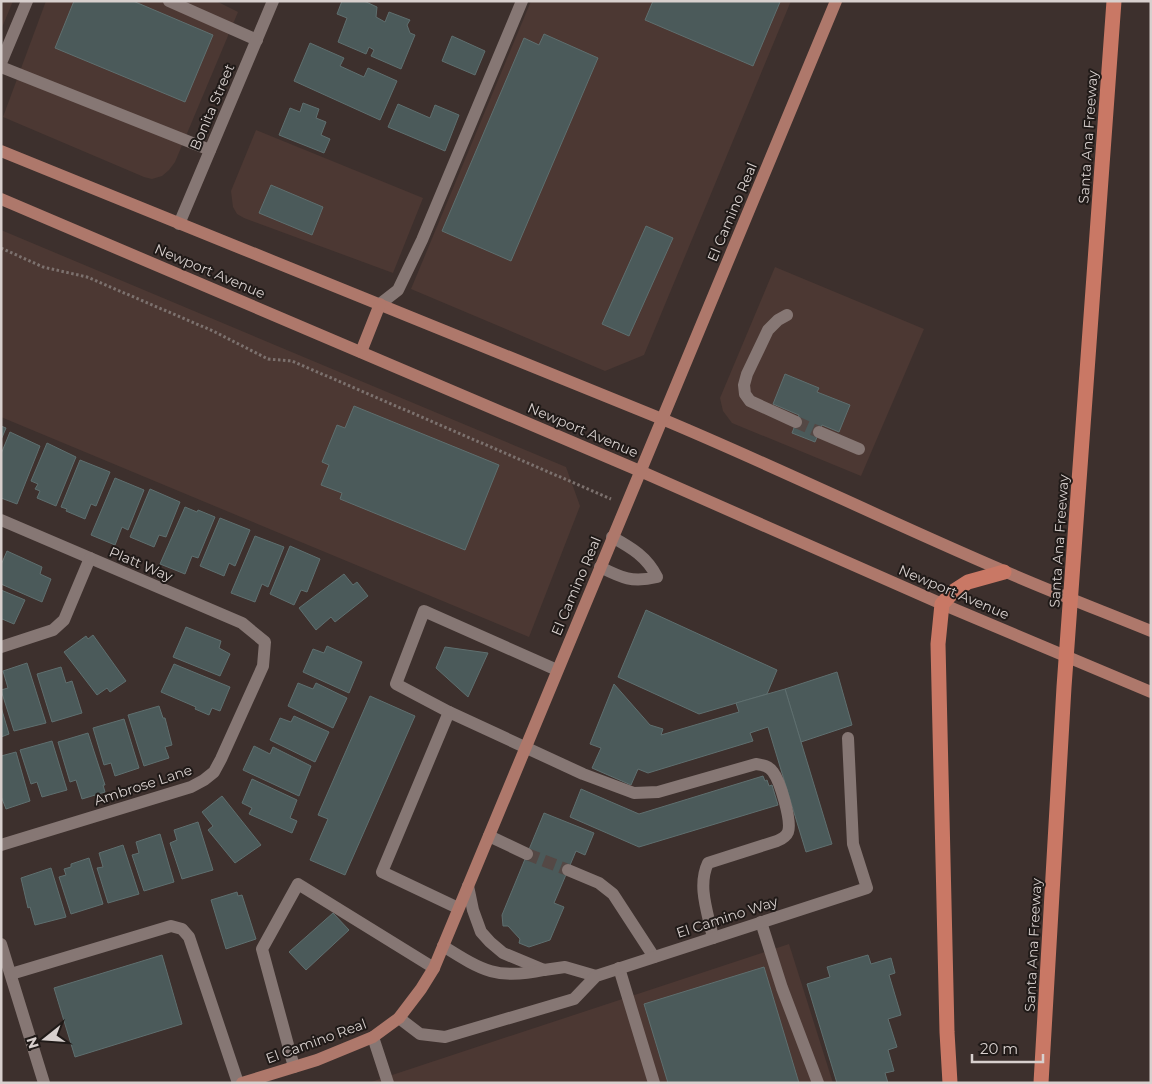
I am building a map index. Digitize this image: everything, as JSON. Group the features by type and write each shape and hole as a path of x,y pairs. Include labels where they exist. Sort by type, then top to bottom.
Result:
{"highway":[{"name":"Santa Ana Freeway","path":"1041,1083 1064,688 1114,1"},
{"path":"950,1083 947,1032 938,644 942,604 954,591 968,582 1004,572"}],"main road":[{"name":"El Camino Real","path":"244,1082 317,1060 373,1037 399,1018 434,968 836,1"},
{"path":"1,151 662,419 747,455 1004,572 1151,631"},
{"name":"Newport Avenue","path":"1,199 640,471 942,604 1151,692"},
{"path":"361,352 380,304"}],"street":[{"path":"27,1 1,65 210,150"},
{"path":"169,1 257,40"},
{"name":"Bonita Street","path":"179,224 273,1"},
{"path":"380,304 398,290 422,240 522,1"},
{"path":"787,316 778,320 768,330 747,374 744,385 745,394 750,401 796,422"},
{"path":"819,432 859,449"},
{"name":"Platt Way","path":"1,520 242,623 266,642"},
{"path":"600,567 625,579 657,577 652,566 636,550 612,537"},
{"path":"1,647 54,630 64,620 90,558"},
{"path":"557,670 424,611 396,684 449,712 583,774 634,793 658,792 756,764 763,765 772,770 790,821 789,830 785,837 777,841 708,863 704,871 702,884 713,938"},
{"name":"Ambrose Lane","path":"1,846 191,786 204,780 214,772 229,744 263,666 266,642"},
{"path":"449,712 382,872 458,908"},
{"name":"El Camino Way","path":"399,1018 420,1034 445,1037 574,999 596,976 867,888 853,844 848,738"},
{"path":"488,836 527,854"},
{"path":"568,870 599,883 613,894 654,957"},
{"path":"294,1067 262,949 298,884 434,968"},
{"path":"468,886 472,910 481,932 490,942 503,953 544,970"},
{"path":"761,922 782,988 818,1083"},
{"path":"10,974 171,926 182,929 189,937 244,1082"},
{"path":"1,944 44,1083"},
{"path":"443,946 475,965 499,974 520,975 565,967 596,976"},
{"path":"619,968 654,1083"},
{"path":"373,1037 388,1083"}],"path":[{"path":"1,248 43,266 95,280 213,330 268,359 292,361 626,505"}],"shaded area":[{"path":"1,1 13,1 1,30"},
{"path":"46,1 216,1 238,12 175,162 162,176 152,179 144,177 3,117"},
{"path":"531,1 791,1 644,355 605,371 411,289"},
{"path":"256,130 423,198 393,273 237,214 233,207 231,191"},
{"path":"1,230 566,467 580,506 529,637 1,417"},
{"path":"775,267 924,329 861,476 732,423 723,411 720,398"},
{"path":"789,944 833,1083 368,1083"}],"building":[{"path":"74,1 133,1 213,35 185,102 55,48"},
{"path":"342,1 364,1 377,7 376,17 385,22 389,12 410,20 407,25 410,33 415,35 401,69 371,56 374,50 369,47 366,54 338,42 347,18 337,14"},
{"path":"653,1 780,2 753,66 645,20"},
{"path":"544,34 598,58 511,261 442,231 524,38 539,45"},
{"path":"452,36 485,51 475,75 442,61"},
{"path":"310,43 344,58 340,66 364,77 368,68 397,81 380,120 294,81"},
{"path":"303,103 319,109 316,118 326,122 321,135 330,139 324,153 279,135 290,108 300,112"},
{"path":"398,104 430,118 435,105 459,115 445,151 388,127"},
{"path":"271,185 323,207 312,235 259,213"},
{"path":"646,226 673,238 629,336 602,324"},
{"path":"785,374 819,388 817,392 850,405 839,432 822,425 815,442 792,433 799,415 773,404"},
{"path":"354,406 499,465 465,550 340,499 342,493 321,485 329,465 322,462 337,425 345,428"},
{"path":"1,426 6,428 1,440"},
{"path":"10,432 40,446 17,504 1,498 1,454"},
{"path":"47,443 76,457 56,506 37,498 40,491 35,489 38,484 31,481"},
{"path":"80,460 110,472 96,506 91,504 85,519 61,507"},
{"path":"115,478 144,490 128,530 122,527 115,545 91,535"},
{"path":"150,489 180,502 166,537 159,535 154,547 130,537"},
{"path":"185,507 215,517 198,558 192,556 185,574 160,564"},
{"path":"220,518 250,530 235,566 229,563 224,576 200,566"},
{"path":"255,536 284,547 268,587 262,584 255,602 231,593"},
{"path":"290,546 320,559 307,592 301,590 294,605 270,594"},
{"path":"7,551 42,567 40,574 51,579 42,602 1,584 1,565"},
{"path":"344,574 353,585 357,582 368,596 335,622 331,617 316,630 299,608"},
{"path":"1,590 25,600 14,624 2,619 1,621"},
{"path":"646,610 777,670 767,694 699,714 618,677"},
{"path":"186,627 221,641 219,648 230,654 220,676 173,657"},
{"path":"93,635 126,681 110,692 107,688 97,695 64,652 86,636 88,639"},
{"path":"327,646 362,662 349,693 303,672 313,649 324,653"},
{"path":"445,647 488,653 468,697 436,668"},
{"path":"27,663 46,723 14,731 1,690 8,688 3,671"},
{"path":"174,664 230,687 220,711 212,708 209,715 195,709 196,707 161,692"},
{"path":"61,667 66,683 72,681 82,713 52,722 37,674"},
{"path":"837,672 852,725 801,742 785,689"},
{"path":"298,683 313,689 316,683 347,698 333,728 288,706"},
{"path":"614,684 650,725 663,729 661,735 739,712 736,703 785,689 832,844 806,852 768,727 750,733 753,741 648,773 638,769 631,785 592,768 601,748 590,744"},
{"path":"370,696 415,716 345,875 310,860 328,819 318,815"},
{"path":"159,706 163,718 165,718 172,745 165,747 169,758 144,766 128,715"},
{"path":"1,707 9,734 1,737"},
{"path":"294,716 329,732 315,762 270,740 280,718 291,722"},
{"path":"124,719 139,768 115,776 111,763 104,765 93,728"},
{"path":"88,733 105,785 103,785 105,792 82,799 76,780 70,782 58,742"},
{"path":"52,741 67,790 42,797 37,782 31,784 20,750"},
{"path":"254,746 270,754 273,747 311,766 299,796 243,770"},
{"path":"16,752 30,801 6,809 1,796 1,756"},
{"path":"763,776 769,786 772,785 778,805 639,847 570,817 581,789 639,814"},
{"path":"252,779 297,800 290,818 297,821 292,833 249,814 252,808 242,803"},
{"path":"222,796 261,845 235,863 208,830 213,826 202,812"},
{"path":"544,813 594,833 585,855 576,851 554,903 564,907 550,940 529,947 519,943 520,939 508,926 503,926 502,915"},
{"path":"198,822 213,870 182,879 170,843 177,840 174,830"},
{"path":"160,834 174,882 144,891 132,855 139,853 136,842"},
{"path":"123,845 139,894 108,903 97,868 103,867 99,853"},
{"path":"89,858 103,904 71,914 59,877 66,875 64,869 71,867 71,864"},
{"path":"51,868 66,917 35,925 30,907 28,908 21,878"},
{"path":"237,892 238,896 242,895 256,939 226,949 211,900"},
{"path":"333,913 349,930 306,970 289,952"},
{"path":"162,955 182,1024 75,1057 54,988"},
{"path":"868,955 871,964 891,958 895,973 889,975 901,1015 888,1019 897,1047 888,1050 894,1071 885,1073 888,1083 837,1083 807,984 830,977 827,967"},
{"path":"764,967 799,1083 668,1083 644,1004"}],"tunnel":[{"path":"796,422 819,432"},
{"path":"527,854 568,870"}]}
